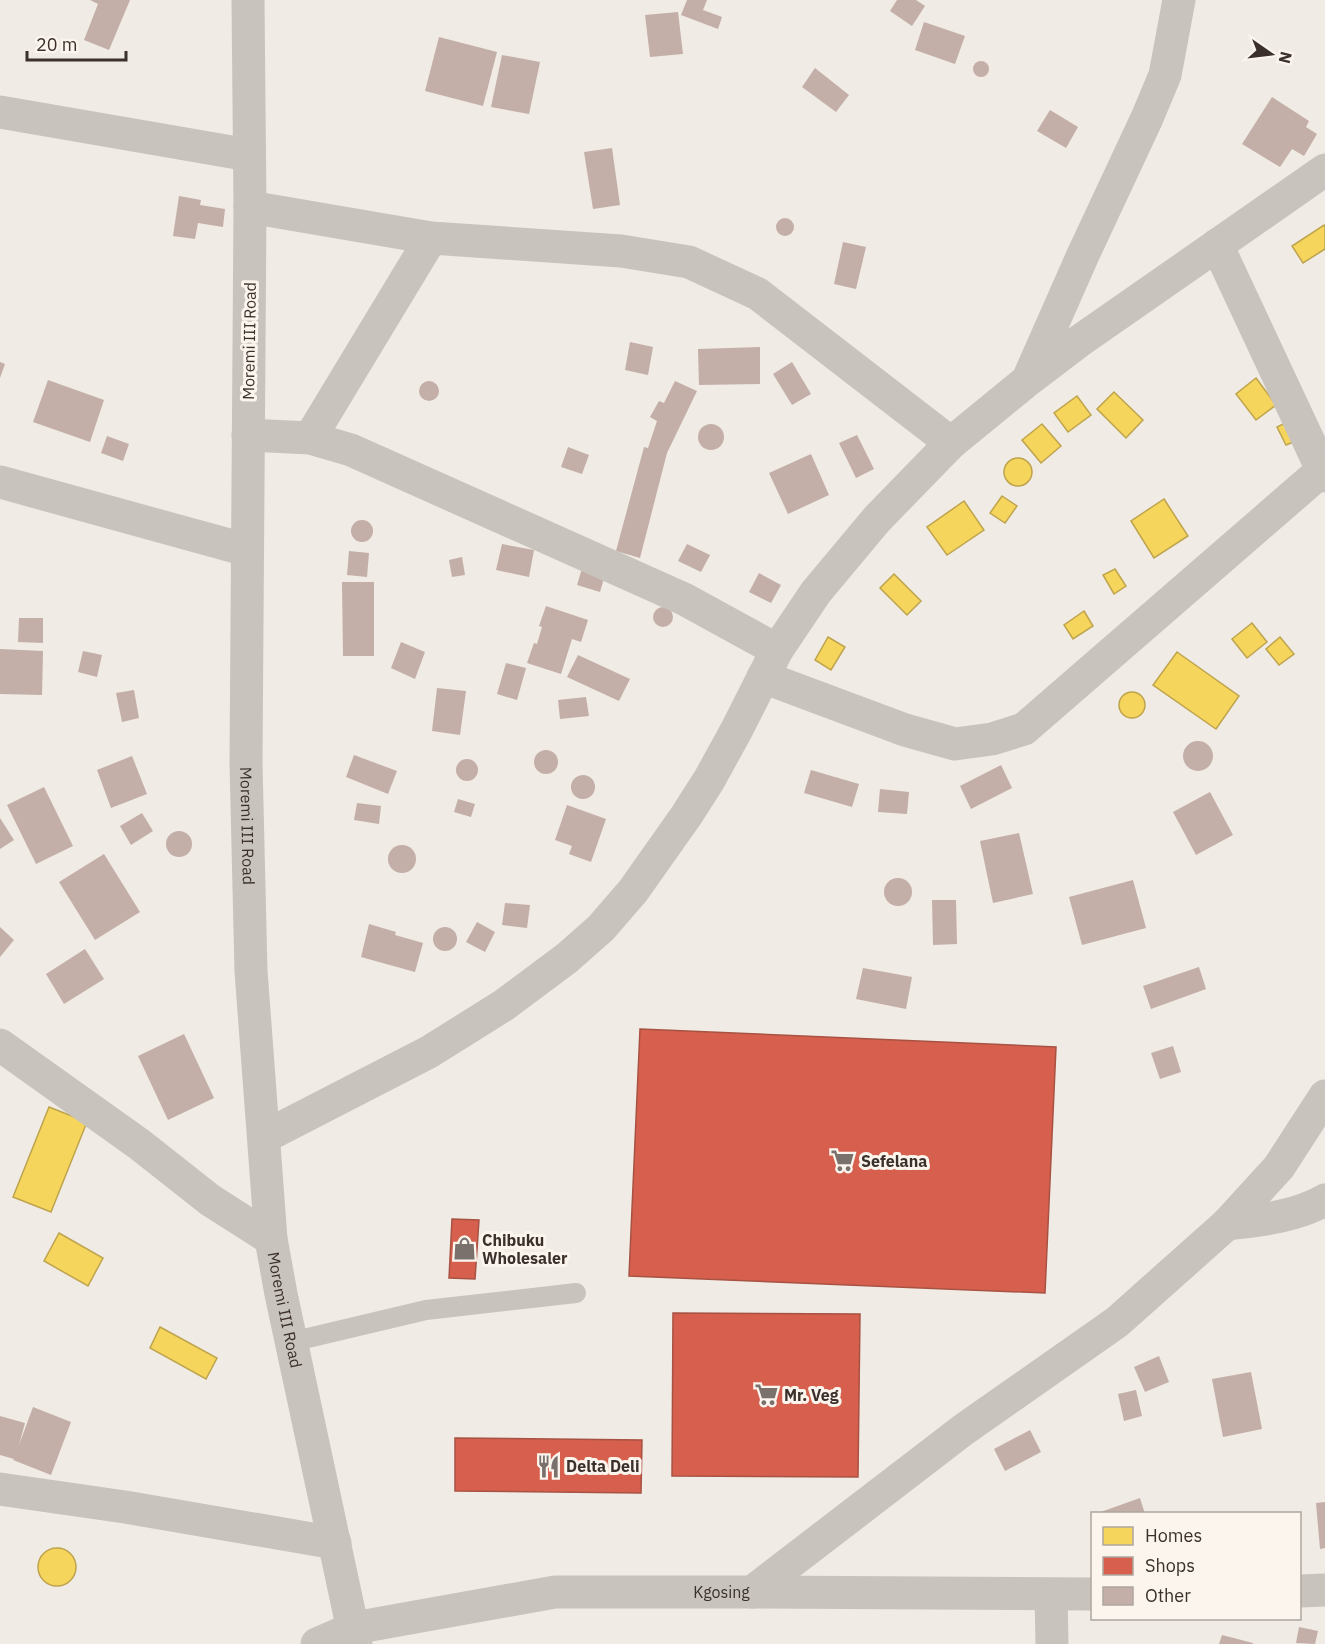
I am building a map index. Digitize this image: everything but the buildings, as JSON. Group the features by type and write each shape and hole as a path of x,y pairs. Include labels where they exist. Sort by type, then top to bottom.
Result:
{"street":[{"name":"Moremi III Road","path":"248,0 250,207 246,763 250,971 271,1239 355,1636"},
{"path":"1028,380 1165,75 1179,0"},
{"path":"0,112 249,155"},
{"path":"264,1137 429,1052 504,1005 567,958 601,928 633,891 710,780 770,664 816,592 877,519 951,443 1028,380 1078,342 1325,170"},
{"path":"250,207 431,238 621,251 688,262 758,294 951,443"},
{"path":"310,438 431,238"},
{"path":"248,435 310,438 351,450 673,594 770,664 905,730 955,744 992,739 1024,729 1324,472 1217,245"},
{"path":"0,482 247,550"},
{"path":"0,1045 138,1144 210,1200 271,1239"},
{"path":"752,1592 963,1430 1117,1322 1227,1224 1279,1167 1325,1096"},
{"path":"1227,1224 1273,1219 1310,1208 1325,1200"},
{"path":"0,1489 125,1507 334,1543"},
{"path":"1301,1591 1325,1590"},
{"name":"Kgosing","path":"317,1644 555,1592 1091,1594"},
{"path":"1051,1595 1052,1644"}],"lane":[{"path":"291,1342 426,1310 576,1293"}],"place":[{"name":"Sefelana","path":"843,1161"},
{"name":"Chibuku Wholesaler","path":"464,1249"},
{"name":"Mr. Veg","path":"766,1395"},
{"name":"Delta Deli","path":"548,1466"}]}
